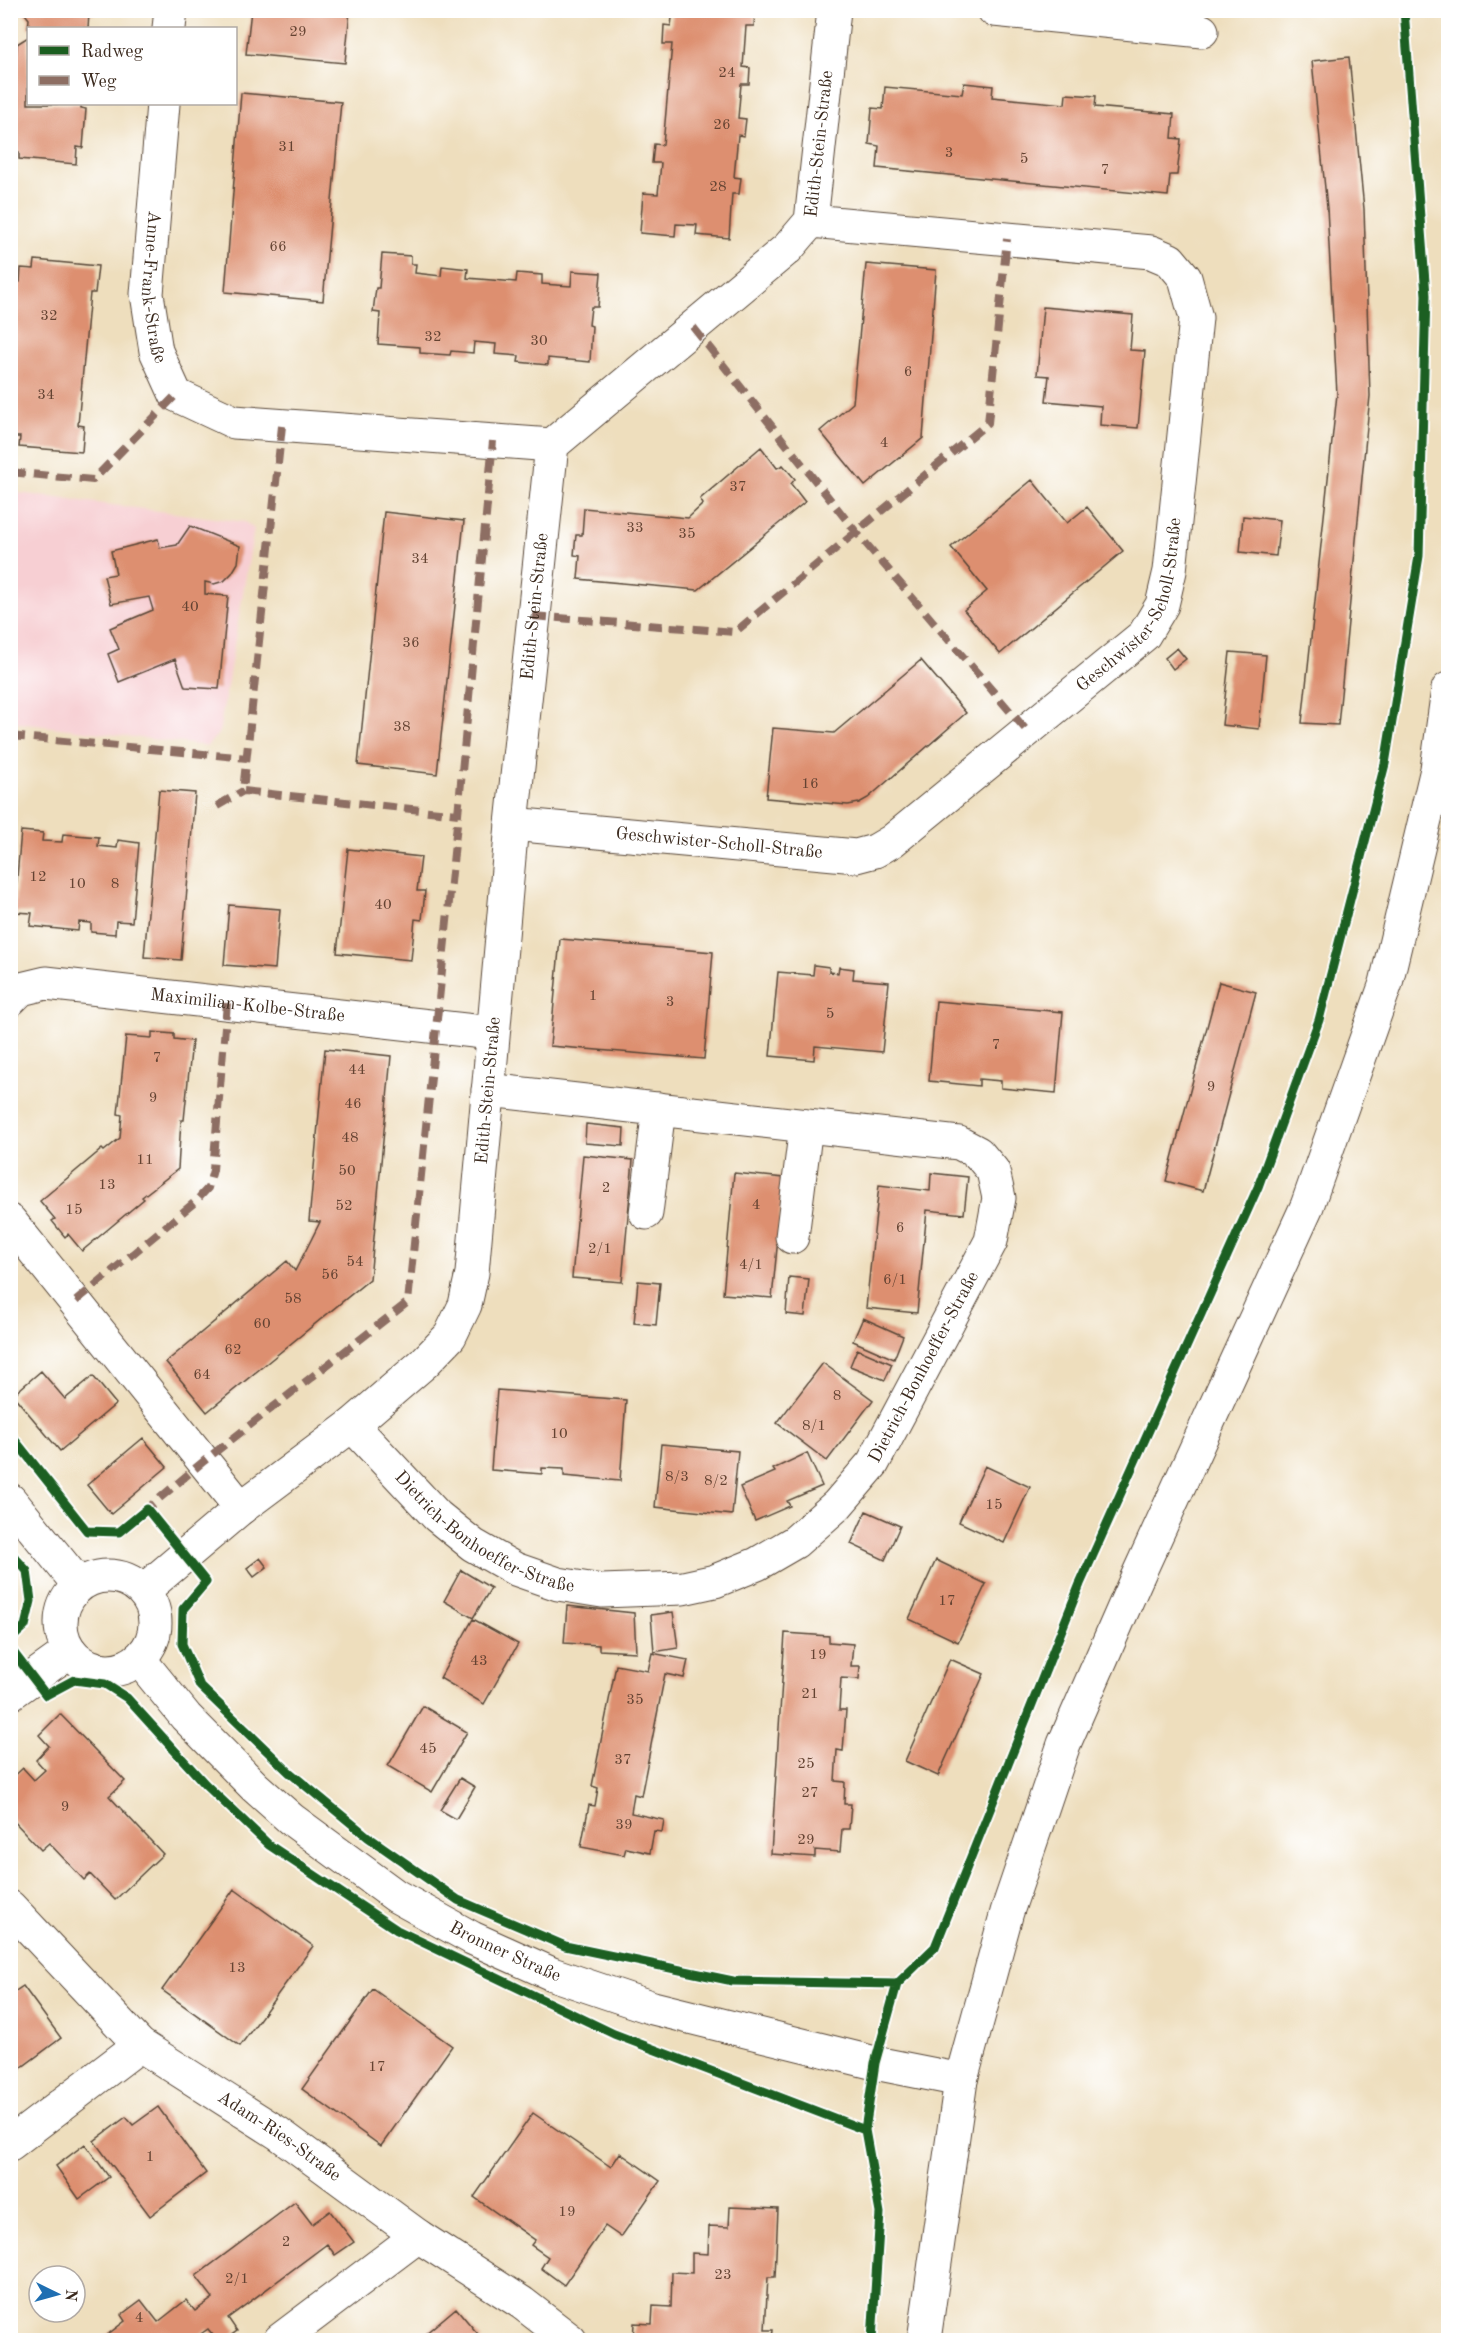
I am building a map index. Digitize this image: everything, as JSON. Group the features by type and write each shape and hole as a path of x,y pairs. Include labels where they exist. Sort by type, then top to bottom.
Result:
{"street":[{"path":"169,27 171,10"},
{"name":"Edith-Stein-Straße","path":"143,1591 241,1508 352,1425 424,1363 450,1336 465,1305 472,1273 512,825 552,445 788,248 812,221 834,10"},
{"path":"994,10 1202,31"},
{"name":"Anne-Frank-Straße","path":"163,105 147,294 156,351 176,395 234,422 552,445"},
{"name":"Geschwister-Scholl-Straße","path":"512,825 856,856 875,851 892,841 1144,635 1162,605 1170,571 1196,318 1185,278 1170,260 1151,252 812,221"},
{"path":"924,2340 961,2080 1007,1912 1064,1744 1140,1571 1307,1206 1386,983 1437,769 1449,690"},
{"name":"Maximilian-Kolbe-Straße","path":"10,1000 21,989 46,982 492,1033"},
{"name":"Dietrich-Bonhoeffer-Straße","path":"352,1425 436,1516 473,1545 515,1569 558,1584 602,1591 683,1588 715,1581 757,1564 795,1542 837,1506 873,1463 992,1241 999,1198 993,1171 978,1153 959,1143 488,1090"},
{"path":"646,1213 658,1109"},
{"path":"792,1237 806,1126"},
{"path":"10,1221 241,1508"},
{"path":"10,1500 79,1585"},
{"path":"112,1576 132,1582 143,1591 151,1603 155,1617 154,1633 149,1647 139,1659 125,1667 110,1670 95,1668 81,1662 70,1651 63,1637 61,1622 63,1608 69,1596 79,1585 91,1579 112,1576"},
{"path":"10,1694 70,1651"},
{"name":"Bronner Straße","path":"139,1659 186,1717 255,1787 291,1819 396,1896 472,1938 552,1974 653,2008 875,2063 961,2080"},
{"name":"Adam-Ries-Straße","path":"10,1907 140,2045 278,2133 418,2236 522,2303 570,2340"},
{"path":"10,2144 140,2045"},
{"path":"280,2340 418,2236"}],"shaded area":[{"path":"11,492 245,522 254,529 219,733 207,746 11,722"}],"building":[{"path":"22,10 95,10 94,14 89,14 88,27 28,27 29,19"},
{"path":"251,10 350,10 345,63 246,54"},
{"path":"673,10 755,10 754,26 746,26 743,67 750,68 749,84 741,84 738,118 746,119 744,136 738,135 734,177 741,178 739,194 732,194 729,238 696,235 697,225 676,224 675,236 640,233 643,193 658,194 661,163 652,163 654,144 663,145 672,44 663,44 664,25 671,26"},
{"path":"27,38 27,105 81,105 81,108 86,109 83,148 77,147 76,164 19,159 19,153 14,146 10,146 10,59 16,60 17,44"},
{"path":"1349,57 1364,209 1370,396 1338,725 1302,723 1337,394 1327,208 1312,61"},
{"path":"964,83 993,86 992,97 1065,104 1066,94 1096,96 1095,107 1174,114 1172,138 1181,139 1177,175 1170,175 1168,196 877,168 879,146 869,144 872,108 883,109 885,87 962,94"},
{"path":"241,93 341,102 323,301 225,292"},
{"path":"382,254 411,256 411,264 416,264 415,273 441,276 442,266 468,269 467,278 516,282 517,273 542,275 542,284 571,286 572,271 601,273 598,307 591,307 590,362 548,358 548,365 518,362 519,356 495,354 496,344 474,342 473,353 451,351 450,355 420,353 420,347 378,344 380,313 373,312 376,288 379,288"},
{"path":"35,260 98,266 95,293 90,293 78,425 84,426 82,452 19,447 20,437 10,437 10,365 13,364 13,340 10,338 10,281 20,282 21,268 34,269"},
{"path":"866,264 936,270 923,438 865,486 820,431 853,403"},
{"path":"1043,307 1133,315 1130,350 1145,351 1138,428 1100,425 1101,406 1046,401 1049,376 1037,375"},
{"path":"761,447 777,468 783,465 795,479 791,484 805,502 698,590 578,579 580,556 574,555 576,535 582,535 584,508 688,518 703,504 700,499"},
{"path":"1032,480 1067,523 1087,507 1123,551 1000,654 964,610 987,591 951,547"},
{"path":"384,512 464,521 437,774 358,765"},
{"path":"1243,516 1280,520 1276,556 1240,552"},
{"path":"190,526 240,546 238,563 232,573 224,581 214,584 205,582 205,594 228,596 219,689 185,687 175,659 119,682 108,654 119,649 110,628 153,610 149,597 111,604 104,576 116,574 111,551 158,539 160,548 177,545"},
{"path":"1177,648 1186,659 1173,669 1165,658"},
{"path":"1230,652 1266,655 1259,729 1222,725"},
{"path":"921,660 966,713 868,798 859,803 848,805 766,798 773,728 834,733"},
{"path":"159,790 195,793 181,960 144,957"},
{"path":"21,831 43,833 42,841 62,842 63,834 99,837 98,846 117,848 118,840 139,843 132,922 116,921 115,934 91,932 91,923 79,922 78,931 30,926 32,913 14,912"},
{"path":"348,849 421,857 417,891 425,891 422,920 415,919 411,960 337,953"},
{"path":"229,905 280,909 275,969 224,965"},
{"path":"560,939 713,952 704,1059 550,1046"},
{"path":"814,965 829,967 829,972 838,973 839,967 854,969 853,979 889,982 882,1052 815,1046 814,1060 770,1056 778,972 813,975"},
{"path":"1219,982 1256,992 1203,1191 1166,1181"},
{"path":"936,1001 1063,1012 1056,1093 1001,1088 1001,1081 979,1079 979,1086 929,1081"},
{"path":"152,1032 174,1034 174,1039 192,1041 184,1120 181,1120 178,1169 142,1197 144,1199 82,1251 68,1234 65,1237 52,1221 55,1219 40,1201 102,1149 104,1151 120,1138 122,1115 118,1114 126,1036 152,1038"},
{"path":"325,1049 391,1056 370,1279 207,1412 166,1362 287,1261 295,1271 308,1246 320,1222 309,1221"},
{"path":"586,1124 624,1128 623,1146 585,1143"},
{"path":"583,1155 633,1160 622,1282 572,1278"},
{"path":"734,1173 784,1178 772,1298 723,1294"},
{"path":"931,1173 968,1177 964,1214 927,1210 917,1313 866,1308 879,1185 930,1191"},
{"path":"789,1277 809,1279 805,1316 786,1314"},
{"path":"638,1281 660,1283 656,1325 634,1323"},
{"path":"863,1318 903,1336 894,1359 853,1341"},
{"path":"857,1349 892,1364 885,1380 850,1366"},
{"path":"823,1363 873,1400 827,1461 777,1423"},
{"path":"41,1371 65,1399 93,1376 116,1404 60,1451 13,1395"},
{"path":"497,1390 626,1400 620,1481 564,1476 564,1469 542,1468 542,1474 491,1470"},
{"path":"143,1438 167,1467 111,1514 87,1485"},
{"path":"661,1444 738,1451 732,1515 655,1507"},
{"path":"807,1453 822,1486 787,1501 790,1506 755,1521 740,1487 775,1472 773,1469"},
{"path":"985,1466 1030,1487 1004,1543 959,1522"},
{"path":"866,1511 900,1526 885,1560 851,1544"},
{"path":"260,1558 267,1567 254,1577 247,1568"},
{"path":"936,1560 986,1584 958,1642 909,1619"},
{"path":"461,1570 491,1588 473,1618 444,1601"},
{"path":"567,1606 634,1613 636,1652 599,1650 599,1645 564,1643"},
{"path":"673,1612 678,1648 654,1652 651,1615"},
{"path":"473,1619 518,1644 484,1704 440,1678"},
{"path":"785,1633 829,1636 829,1642 853,1644 851,1666 860,1666 859,1679 841,1678 839,1710 846,1710 843,1751 837,1750 835,1781 845,1782 844,1804 851,1804 849,1829 842,1829 840,1852 815,1850 815,1857 771,1854"},
{"path":"652,1653 688,1660 684,1678 665,1674 641,1796 634,1794 631,1813 664,1820 662,1832 654,1831 650,1853 626,1848 624,1855 581,1847 589,1805 595,1806 598,1788 592,1786 616,1665 648,1671"},
{"path":"950,1659 984,1674 938,1776 905,1761"},
{"path":"423,1706 467,1732 432,1792 388,1766"},
{"path":"60,1714 125,1781 109,1796 163,1854 115,1900 90,1874 84,1880 49,1843 41,1850 10,1817 10,1780 23,1768 34,1780 45,1770 36,1760 49,1746 39,1735"},
{"path":"460,1778 475,1787 456,1819 440,1810"},
{"path":"234,1889 313,1946 240,2046 162,1990"},
{"path":"23,1986 61,2038 10,2076 10,1995"},
{"path":"373,1989 452,2046 381,2146 302,2089"},
{"path":"158,2107 206,2173 150,2216 94,2141 126,2117 133,2125"},
{"path":"533,2113 611,2167 620,2153 660,2181 621,2237 605,2226 564,2285 541,2268 548,2257 531,2245 535,2240 474,2197"},
{"path":"85,2144 109,2177 79,2199 56,2166"},
{"path":"295,2202 312,2224 330,2211 354,2242 335,2255 327,2244 228,2318 237,2331 224,2340 217,2340 208,2329 192,2340 105,2340 103,2338 125,2321 121,2315 141,2300 158,2322 186,2300 195,2311 213,2298 196,2276"},
{"path":"730,2207 778,2209 775,2277 768,2277 765,2330 773,2330 772,2340 633,2340 634,2323 652,2324 653,2306 671,2307 672,2272 692,2273 692,2253 708,2254 709,2226 729,2227"},
{"path":"456,2308 483,2340 418,2340"}],"marked path":[{"path":"533,616 735,632 988,423 1007,239"},
{"path":"693,327 856,532 1027,731"},
{"path":"10,472 93,480 176,395"},
{"path":"282,426 243,791 458,814"},
{"path":"142,1513 204,1461 408,1302 458,814 493,441"},
{"path":"10,736 247,758"},
{"path":"217,806 243,791"},
{"path":"76,1301 195,1202 208,1188 213,1170 227,1003"}],"cycle path":[{"path":"872,2340 880,2213 865,2130 875,2063 897,1984 935,1947 1080,1584 1258,1187 1319,1020 1385,764 1419,556 1426,295 1404,10"},
{"path":"10,1434 87,1531 119,1532 147,1509 206,1582 183,1609 182,1644 200,1686 289,1772 368,1837 458,1900 565,1946 733,1981 897,1984"},
{"path":"10,1552 27,1571 31,1601 25,1626 10,1640"},
{"path":"10,1648 46,1695 74,1680 105,1684 127,1698 205,1784 269,1845 397,1930 614,2034 865,2130"}]}
